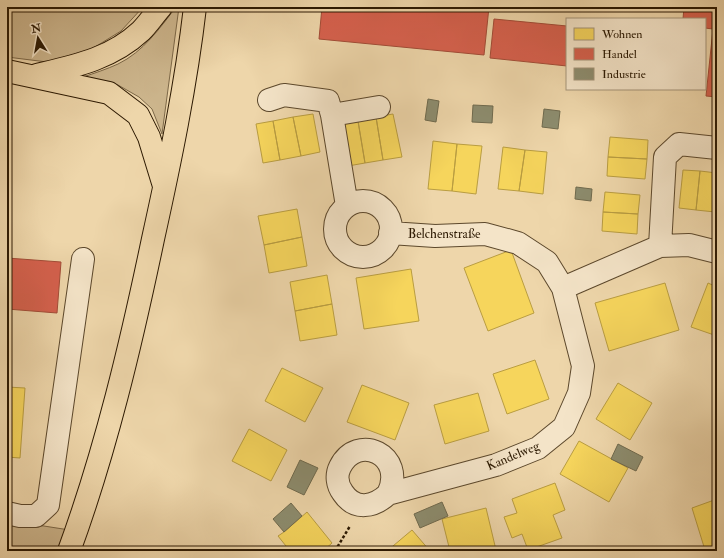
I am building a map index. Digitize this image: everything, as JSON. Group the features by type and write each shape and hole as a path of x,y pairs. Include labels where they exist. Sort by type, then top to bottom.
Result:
{"main road":[{"path":"32,76 87,63 121,47 142,30 160,7"},
{"path":"69,551 77,530 102,448 134,328 174,139 195,7"},
{"path":"7,71 109,93 138,115 149,137 164,187"}],"street":[{"path":"269,100 284,94 328,101 332,115 347,206"},
{"path":"332,115 379,107"},
{"path":"660,246 665,157 679,144 717,148"},
{"path":"366,201 375,203 383,209 388,216 390,234 382,248 375,253 366,256 358,256 342,248 337,240 335,230 336,221 340,212 347,206 356,202 366,201"},
{"name":"Belchenstraße","path":"390,234 435,236 485,234 518,243 547,262 563,288"},
{"path":"563,288 660,246 689,245 717,252"},
{"path":"7,513 20,516 36,516 48,506 83,259"},
{"name":"Kandelweg","path":"388,494 496,465 538,448 564,428 579,393 582,366 563,288"}],"path":[{"path":"7,547 19,551"}],"shaded area":[{"path":"7,7 143,7 121,31 90,50 47,62 7,57"},
{"path":"176,7 179,7 162,134 152,109 139,97 118,85 83,77 118,64 135,53 150,39"},
{"path":"7,518 31,524 76,531 69,551 7,551"}],"building: Wohnen":[{"path":"313,114 320,152 301,156 293,117"},
{"path":"393,114 402,157 383,160 376,117"},
{"path":"293,117 301,156 280,160 273,121"},
{"path":"376,117 383,160 365,163 358,121"},
{"path":"273,121 280,160 263,163 256,124"},
{"path":"358,121 365,163 348,166 340,124"},
{"path":"610,137 648,140 647,159 608,157"},
{"path":"433,141 457,144 452,191 428,189"},
{"path":"457,144 482,146 476,194 452,191"},
{"path":"503,147 525,150 519,191 498,189"},
{"path":"525,150 547,152 543,194 519,191"},
{"path":"608,157 647,159 645,179 607,176"},
{"path":"683,170 700,171 696,210 679,208"},
{"path":"700,171 717,173 717,197 715,212 696,210"},
{"path":"605,192 640,195 638,214 603,212"},
{"path":"297,209 302,237 264,245 258,216"},
{"path":"603,212 638,214 637,234 602,231"},
{"path":"302,237 307,266 269,273 264,245"},
{"path":"511,250 534,313 488,331 464,268"},
{"path":"411,269 419,321 364,329 356,278"},
{"path":"327,275 332,304 295,311 290,282"},
{"path":"665,283 679,330 609,351 595,303"},
{"path":"708,283 717,287 717,336 691,327"},
{"path":"332,304 337,335 300,341 295,311"},
{"path":"535,360 549,399 507,414 493,374"},
{"path":"282,368 323,388 305,422 265,401"},
{"path":"618,383 652,403 630,440 596,419"},
{"path":"362,385 409,403 395,440 347,422"},
{"path":"7,387 25,388 20,458 7,457"},
{"path":"478,393 489,431 445,444 434,405"},
{"path":"249,429 287,450 271,481 232,461"},
{"path":"579,441 628,468 609,502 560,474"},
{"path":"555,483 565,510 553,515 562,538 528,550 522,534 512,538 504,517 517,513 512,499"},
{"path":"717,499 717,546 705,550 692,508"},
{"path":"486,508 496,550 450,551 442,519"},
{"path":"307,512 332,543 323,551 290,551 278,536"},
{"path":"412,530 430,551 387,551"}],"building: Handel":[{"path":"322,7 489,7 484,55 319,39"},
{"path":"684,7 717,7 717,97 706,96 713,29 706,28 706,18 683,18"},
{"path":"494,19 566,26 566,66 490,58"},
{"path":"7,227 9,228 7,247"},
{"path":"7,258 61,262 57,313 7,309"}],"building: Industrie":[{"path":"428,99 439,101 436,122 425,120"},
{"path":"473,105 493,106 492,123 472,122"},
{"path":"544,109 560,111 558,129 542,127"},
{"path":"576,187 592,189 591,201 575,199"},
{"path":"618,444 643,457 636,471 611,459"},
{"path":"300,460 318,468 304,495 287,487"},
{"path":"442,502 448,516 420,528 414,514"},
{"path":"291,503 302,516 284,532 273,519"}]}
